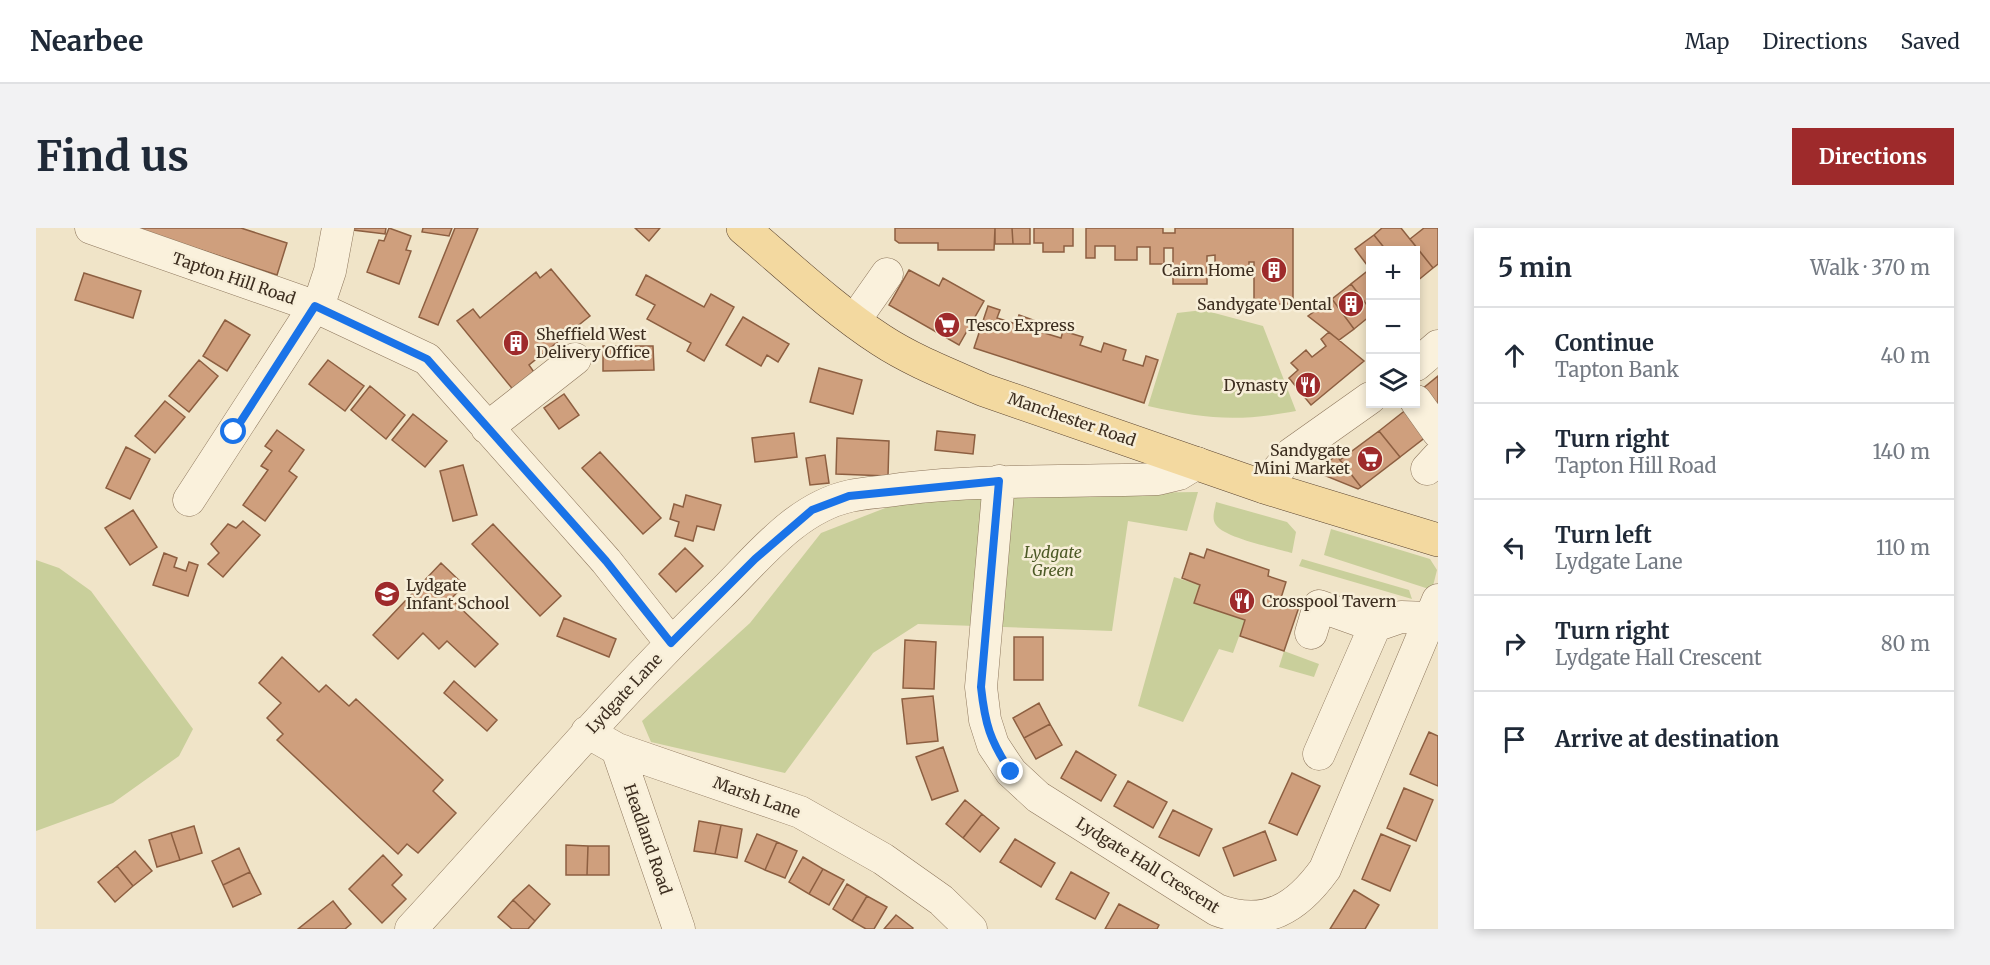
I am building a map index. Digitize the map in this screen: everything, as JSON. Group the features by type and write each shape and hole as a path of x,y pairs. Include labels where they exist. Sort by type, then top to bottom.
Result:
{"main road":[{"name":"Manchester Road","path":"743,228 854,321 883,342 944,373 984,390 1264,487 1438,540"}],"street":[{"name":"Tapton Hill Road","path":"91,228 315,306 427,359 606,561 671,643"},
{"path":"189,500 315,306 326,284 338,228"},
{"path":"854,321 887,274"},
{"path":"1420,361 1438,346"},
{"path":"488,428 575,359"},
{"path":"1264,487 1291,454 1366,402"},
{"path":"1420,406 1438,432"},
{"path":"1116,481 1129,472 1143,444"},
{"name":"Lydgate Lane","path":"411,929 587,732 671,643 755,559 812,510 849,496 999,481 1158,479 1179,474 1197,463"},
{"name":"Lydgate Hall Crescent","path":"999,481 981,687 984,720 993,745 1011,772 1038,797 1217,910 1236,917 1256,917 1293,905 1310,890 1325,869 1434,609"},
{"path":"1311,633 1319,606 1375,626 1434,609"},
{"path":"1318,754 1375,626"},
{"name":"Marsh Lane","path":"587,732 617,749 800,812 883,859 941,900 971,929"},
{"name":"Headland Road","path":"617,749 679,929"}],"green space":[{"path":"1203,310 1263,326 1296,411 1256,417 1222,418 1148,406 1177,313"},
{"name":"Lydgate Green","path":"1198,492 1187,531 1128,521 1112,631 918,624 873,653 785,773 651,742 642,721 750,623 821,533 916,496"},
{"path":"1216,502 1287,522 1296,532 1292,553 1221,530 1214,519"},
{"path":"1331,529 1430,559 1437,570 1432,590 1324,555"},
{"path":"1302,559 1409,590 1412,599 1299,566"},
{"path":"36,560 59,568 91,591 193,729 179,756 113,803 36,831"},
{"path":"1174,577 1200,585 1194,603 1245,620 1233,653 1219,649 1183,722 1138,706"},
{"path":"1284,651 1319,664 1314,677 1279,667"}],"building":[{"path":"134,228 241,228 287,243 277,275"},
{"path":"353,228 386,228 385,234 353,230"},
{"path":"389,228 411,236 406,250 411,251 399,284 367,272 379,240 384,241"},
{"path":"423,228 452,228 449,236 422,232"},
{"path":"455,228 478,228 438,325 419,317"},
{"path":"635,228 660,228 649,241"},
{"path":"895,228 995,228 994,250 938,250 938,243 899,243 895,240"},
{"path":"995,228 1012,228 1013,244 995,244"},
{"path":"1012,228 1030,228 1030,244 1013,244"},
{"path":"1034,228 1073,228 1073,246 1064,246 1064,252 1043,252 1043,243 1034,243"},
{"name":"Cairn Home","path":"1086,228 1163,228 1163,233 1175,233 1175,228 1293,228 1293,304 1254,304 1254,262 1249,262 1249,275 1215,275 1215,255 1207,256 1207,284 1173,284 1173,248 1164,248 1164,264 1150,264 1150,247 1137,247 1137,260 1115,260 1115,246 1095,246 1095,258 1086,258"},
{"path":"1382,228 1401,228 1415,246 1383,246 1374,235"},
{"path":"1424,228 1438,228 1438,264 1433,268 1420,252 1420,246 1416,246 1410,239"},
{"path":"1374,235 1383,246 1366,246 1366,264 1355,249"},
{"path":"1420,252 1433,268 1420,279"},
{"name":"Sheffield West Delivery Office","path":"551,269 590,316 529,365 536,375 515,392 457,321 473,309 480,318 536,272 540,278"},
{"name":"Tesco Express","path":"909,270 939,286 943,278 984,301 959,345 889,305"},
{"path":"1366,272 1366,304 1351,284"},
{"path":"84,273 141,291 133,318 75,300"},
{"path":"646,275 704,307 711,294 734,307 704,361 687,351 691,343 647,319 655,305 636,295"},
{"name":"Sandygate Dental","path":"1351,284 1366,304 1366,319 1354,329 1332,299"},
{"path":"1332,299 1354,329 1339,340 1308,316"},
{"path":"988,306 1000,310 997,318 1016,324 1019,315 1044,324 1041,332 1061,338 1063,331 1083,337 1080,345 1101,352 1104,343 1126,350 1123,360 1143,366 1146,356 1158,360 1144,403 974,348"},
{"path":"743,317 789,344 778,362 767,355 761,366 726,345"},
{"path":"225,320 250,335 227,371 203,356"},
{"path":"1329,332 1364,361 1311,405 1289,378 1298,370 1291,363 1306,350 1312,357 1326,346 1321,339"},
{"path":"603,346 653,346 654,370 603,371"},
{"path":"199,360 218,376 189,412 169,396"},
{"path":"328,360 364,386 345,411 309,384"},
{"path":"819,368 862,380 853,414 810,402"},
{"path":"1438,376 1438,410 1422,389"},
{"path":"370,386 405,415 386,439 351,410"},
{"path":"564,394 579,415 559,429 544,408"},
{"path":"165,401 185,417 155,453 135,436"},
{"path":"1407,409 1427,436 1400,457 1379,431"},
{"path":"413,414 447,441 425,467 392,440"},
{"path":"277,430 304,450 289,471 297,477 265,521 243,505 268,470 261,466 272,451 265,446"},
{"path":"937,431 975,435 973,454 935,450"},
{"path":"1379,431 1400,457 1361,487 1340,460"},
{"path":"794,433 797,457 755,462 752,438"},
{"path":"837,438 889,441 888,476 836,474"},
{"path":"126,447 150,459 130,499 106,488"},
{"path":"600,452 661,518 643,534 582,468"},
{"path":"825,455 829,483 810,485 806,458"},
{"path":"1337,455 1361,487 1358,489 1321,474 1319,469"},
{"path":"463,465 477,515 453,521 440,471"},
{"path":"686,495 721,505 714,530 697,526 693,541 675,536 679,522 670,519 674,504 683,507"},
{"path":"133,510 157,547 130,565 105,528"},
{"path":"243,521 260,535 223,577 208,564 219,553 211,544 228,524 236,528"},
{"path":"493,524 561,596 540,616 472,544"},
{"path":"685,548 703,566 676,592 659,574"},
{"name":"Crosspool Tavern","path":"1207,549 1269,570 1268,576 1286,582 1281,598 1300,604 1284,651 1240,636 1245,620 1194,603 1200,585 1182,578 1190,553 1204,558"},
{"path":"164,553 177,558 174,567 186,571 189,562 198,565 188,596 153,585"},
{"path":"441,563 464,585 451,599 498,644 475,667 447,641 439,649 423,633 398,659 373,635"},
{"path":"564,618 616,639 609,657 557,636"},
{"path":"1014,637 1043,637 1043,680 1014,680"},
{"path":"905,640 936,642 934,689 903,688"},
{"path":"282,657 319,692 326,685 349,706 356,699 443,780 433,791 456,813 418,853 407,844 398,854 277,740 283,734 267,718 281,703 259,683"},
{"path":"454,681 497,720 487,731 444,693"},
{"path":"933,696 938,741 907,744 902,699"},
{"path":"1039,703 1050,724 1024,738 1013,718"},
{"path":"1050,724 1062,745 1036,759 1024,738"},
{"path":"1429,732 1438,736 1438,786 1410,774"},
{"path":"943,747 958,791 932,800 916,757"},
{"path":"1076,751 1116,775 1101,801 1061,778"},
{"path":"1292,773 1320,786 1297,835 1269,823"},
{"path":"1128,781 1167,802 1153,828 1114,806"},
{"path":"1404,788 1433,800 1416,841 1387,828"},
{"path":"965,800 982,814 963,838 946,824"},
{"path":"1173,810 1212,829 1199,856 1159,837"},
{"path":"982,814 999,828 980,852 963,838"},
{"path":"699,821 721,825 715,854 694,851"},
{"path":"721,825 742,829 737,858 715,854"},
{"path":"194,826 202,853 180,860 171,833"},
{"path":"1265,831 1276,860 1234,876 1223,848"},
{"path":"171,833 180,860 157,867 149,840"},
{"path":"757,834 777,842 765,870 745,861"},
{"path":"1381,834 1410,846 1390,891 1362,879"},
{"path":"1015,839 1055,863 1041,887 1000,862"},
{"path":"777,842 797,851 785,878 765,870"},
{"path":"566,845 588,846 587,875 566,875"},
{"path":"588,846 609,846 609,875 587,875"},
{"path":"239,848 250,872 223,885 212,861"},
{"path":"135,851 152,871 133,886 117,866"},
{"path":"383,855 402,875 392,885 406,899 382,923 349,889"},
{"path":"803,857 823,869 809,894 789,882"},
{"path":"117,866 133,886 115,902 98,882"},
{"path":"823,869 844,880 829,905 809,894"},
{"path":"250,872 261,894 233,907 223,885"},
{"path":"1071,872 1109,893 1095,919 1056,899"},
{"path":"847,884 867,896 852,921 833,909"},
{"path":"529,885 550,904 535,921 513,900"},
{"path":"1354,890 1379,905 1365,929 1330,929"},
{"path":"867,896 887,907 874,929 866,929 852,921"},
{"path":"513,900 535,921 528,929 512,929 498,917"},
{"path":"333,901 351,924 345,929 298,929"},
{"path":"1119,904 1159,925 1157,929 1105,929"},
{"path":"896,915 913,928 884,929"}],"place":[{"name":"Cairn Home","path":"1274,270"},
{"name":"Sandygate Dental","path":"1351,304"},
{"name":"Tesco Express","path":"947,325"},
{"name":"Sheffield West Delivery Office","path":"516,343"},
{"name":"Dynasty","path":"1308,385"},
{"name":"Sandygate Mini Market","path":"1370,459"},
{"name":"Lydgate Infant School","path":"387,594"},
{"name":"Crosspool Tavern","path":"1242,601"}],"route":[{"path":"234,432 315,306 427,359 606,561 671,643 755,559 812,510 849,496 925,486 999,481 981,687 984,720 993,745 1011,772"}]}
